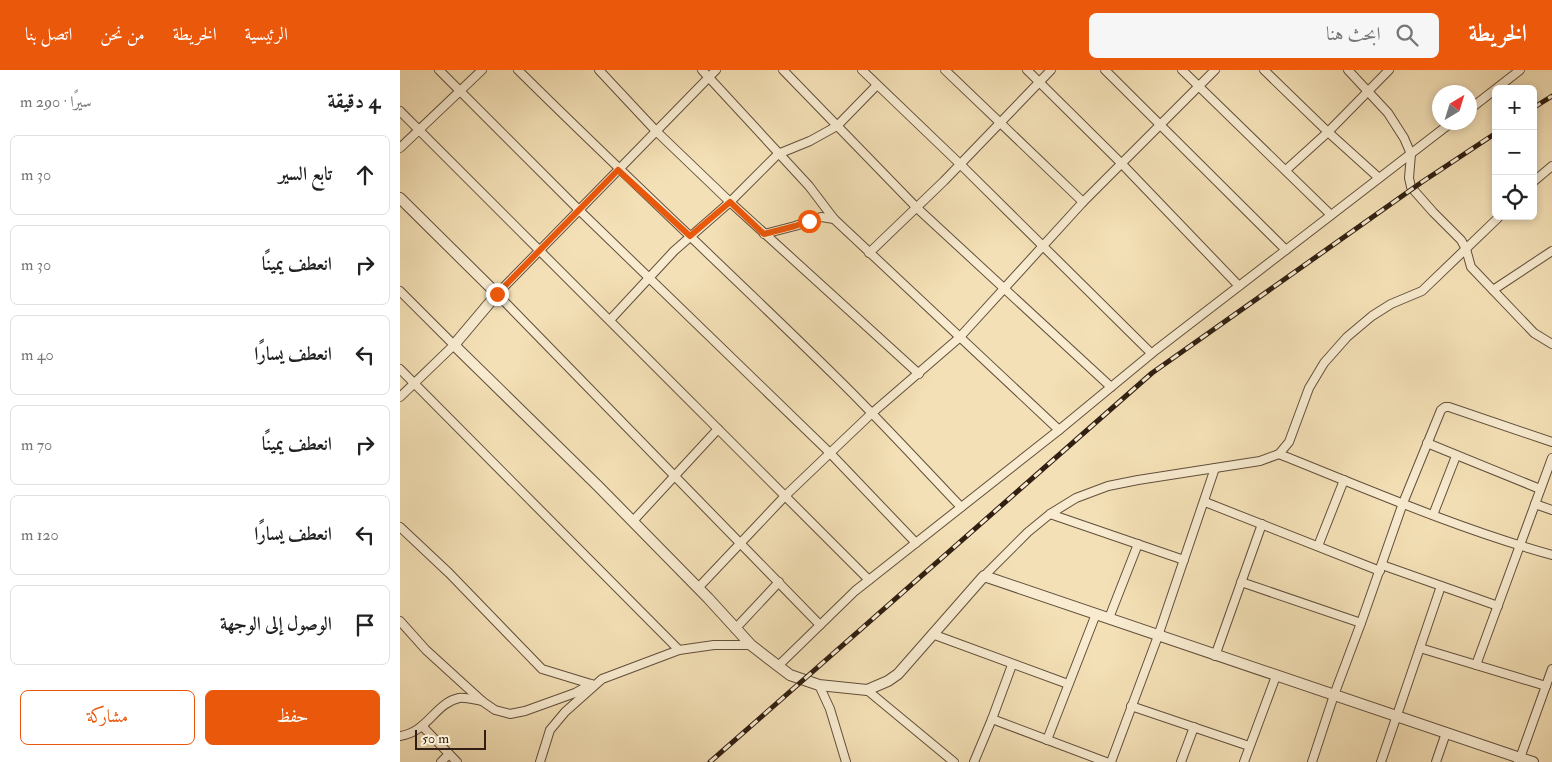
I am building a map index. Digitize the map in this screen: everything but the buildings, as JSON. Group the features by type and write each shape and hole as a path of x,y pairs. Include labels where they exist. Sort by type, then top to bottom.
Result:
{"street":[{"path":"439,70 579,210 830,453 916,543"},
{"path":"400,148 482,70"},
{"path":"518,70 618,170 690,236 836,377 961,507"},
{"path":"599,70 656,131 730,202 919,374"},
{"path":"702,70 809,186 834,219 1059,430"},
{"path":"400,397 454,344 497,294 716,70"},
{"path":"783,70 917,208 1111,387"},
{"path":"862,70 1151,353"},
{"path":"945,70 1083,202"},
{"path":"1027,70 1121,163 1239,286"},
{"path":"869,253 917,208 1052,70"},
{"path":"1105,70 1286,250"},
{"path":"1182,70 1332,215"},
{"path":"698,588 785,496 872,414 959,338 1083,202 1215,70"},
{"path":"1264,70 1379,178"},
{"path":"1348,70 1388,113 1404,138 1411,154 1409,178 1411,187 1462,240 1470,267 1534,333 1552,344"},
{"path":"1286,170 1328,132 1389,70"},
{"path":"1477,102 1517,71"},
{"path":"610,320 690,236 730,202 778,154 810,142 837,126 877,85"},
{"path":"400,110 868,580"},
{"path":"778,666 868,580 1059,430 1151,353 1442,130"},
{"path":"1537,179 1552,166"},
{"path":"400,198 497,294 820,625"},
{"path":"764,234 820,217 834,219"},
{"path":"400,291 633,521 750,645 790,675 819,685 867,690 888,681 898,674 984,576 1028,532 1050,514 1076,498 1108,486 1260,460 1279,454 1289,442 1309,388 1324,363 1347,337 1372,316 1391,304 1422,292 1496,220"},
{"path":"1493,290 1552,251"},
{"path":"400,369 679,650"},
{"path":"1312,762 1403,503 1440,410 1449,407 1552,442"},
{"path":"633,521 718,429"},
{"path":"1427,444 1540,488"},
{"path":"1279,454 1433,515 1519,546 1552,555"},
{"path":"1433,515 1456,456"},
{"path":"1476,665 1552,458"},
{"path":"1110,762 1158,636 1216,468"},
{"path":"1318,546 1344,480"},
{"path":"1205,502 1318,546 1498,606"},
{"path":"1534,504 1552,510"},
{"path":"1050,514 1184,560"},
{"path":"1215,656 1262,524"},
{"path":"400,527 449,573 542,669 591,684"},
{"path":"1109,618 1138,544"},
{"path":"984,576 1446,733 1520,760 1534,762"},
{"path":"736,629 779,582"},
{"path":"1241,582 1361,623"},
{"path":"1381,762 1441,586"},
{"path":"1047,740 1096,614"},
{"path":"400,621 426,650 482,701 495,710 510,714 518,713 575,693 602,679 679,650 714,645 750,645"},
{"path":"932,634 1068,684"},
{"path":"1420,648 1546,686"},
{"path":"974,762 1012,664"},
{"path":"1520,760 1552,669"},
{"path":"1244,762 1276,676"},
{"path":"540,762 550,730 565,712 602,679"},
{"path":"819,685 840,739 846,762"},
{"path":"867,690 954,762"},
{"path":"400,736 412,733 423,727 441,708 452,700 461,698 482,701"},
{"path":"1132,706 1249,746"},
{"path":"992,719 1106,762"},
{"path":"423,727 457,762"},
{"path":"1181,762 1194,727"},
{"path":"1436,762 1446,733"},
{"path":"441,762 449,754"}],"railway":[{"path":"1537,105 1552,96"},
{"path":"710,762 1152,373 1422,182 1492,136"}],"route":[{"path":"497,294 618,170 690,236 730,202 764,234 809,221"}]}
